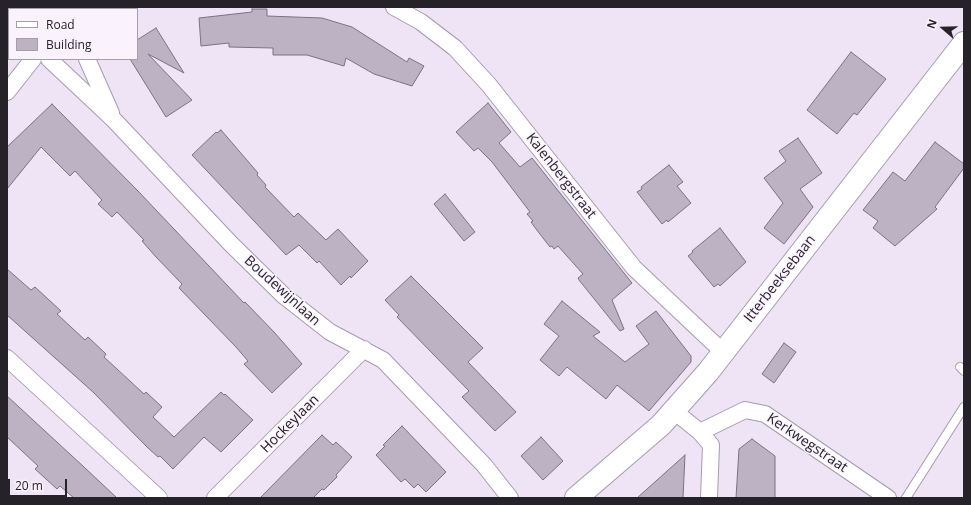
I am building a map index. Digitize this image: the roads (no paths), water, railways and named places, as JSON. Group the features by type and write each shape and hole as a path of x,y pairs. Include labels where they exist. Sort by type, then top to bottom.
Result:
{"main road":[{"name":"Itterbeeksebaan","path":"576,498 621,461 674,411 723,352 964,43"}],"street":[{"name":"Kalenbergstraat","path":"394,7 421,22 455,48 489,85 634,268 723,352"},
{"path":"7,92 32,60"},
{"name":"Boudewijnlaan","path":"50,60 114,120 231,244 284,296 330,332 383,360 484,466 510,498"},
{"name":"Boudewijnlaan","path":"87,60 114,120"},
{"name":"Hockeylaan","path":"215,498 364,349"},
{"path":"7,358 160,498"},
{"name":"Kerkwegstraat","path":"700,432 745,410 765,414 888,498"},
{"path":"674,411 700,432 711,445 708,498"}],"lane":[{"path":"906,498 964,407"}]}
